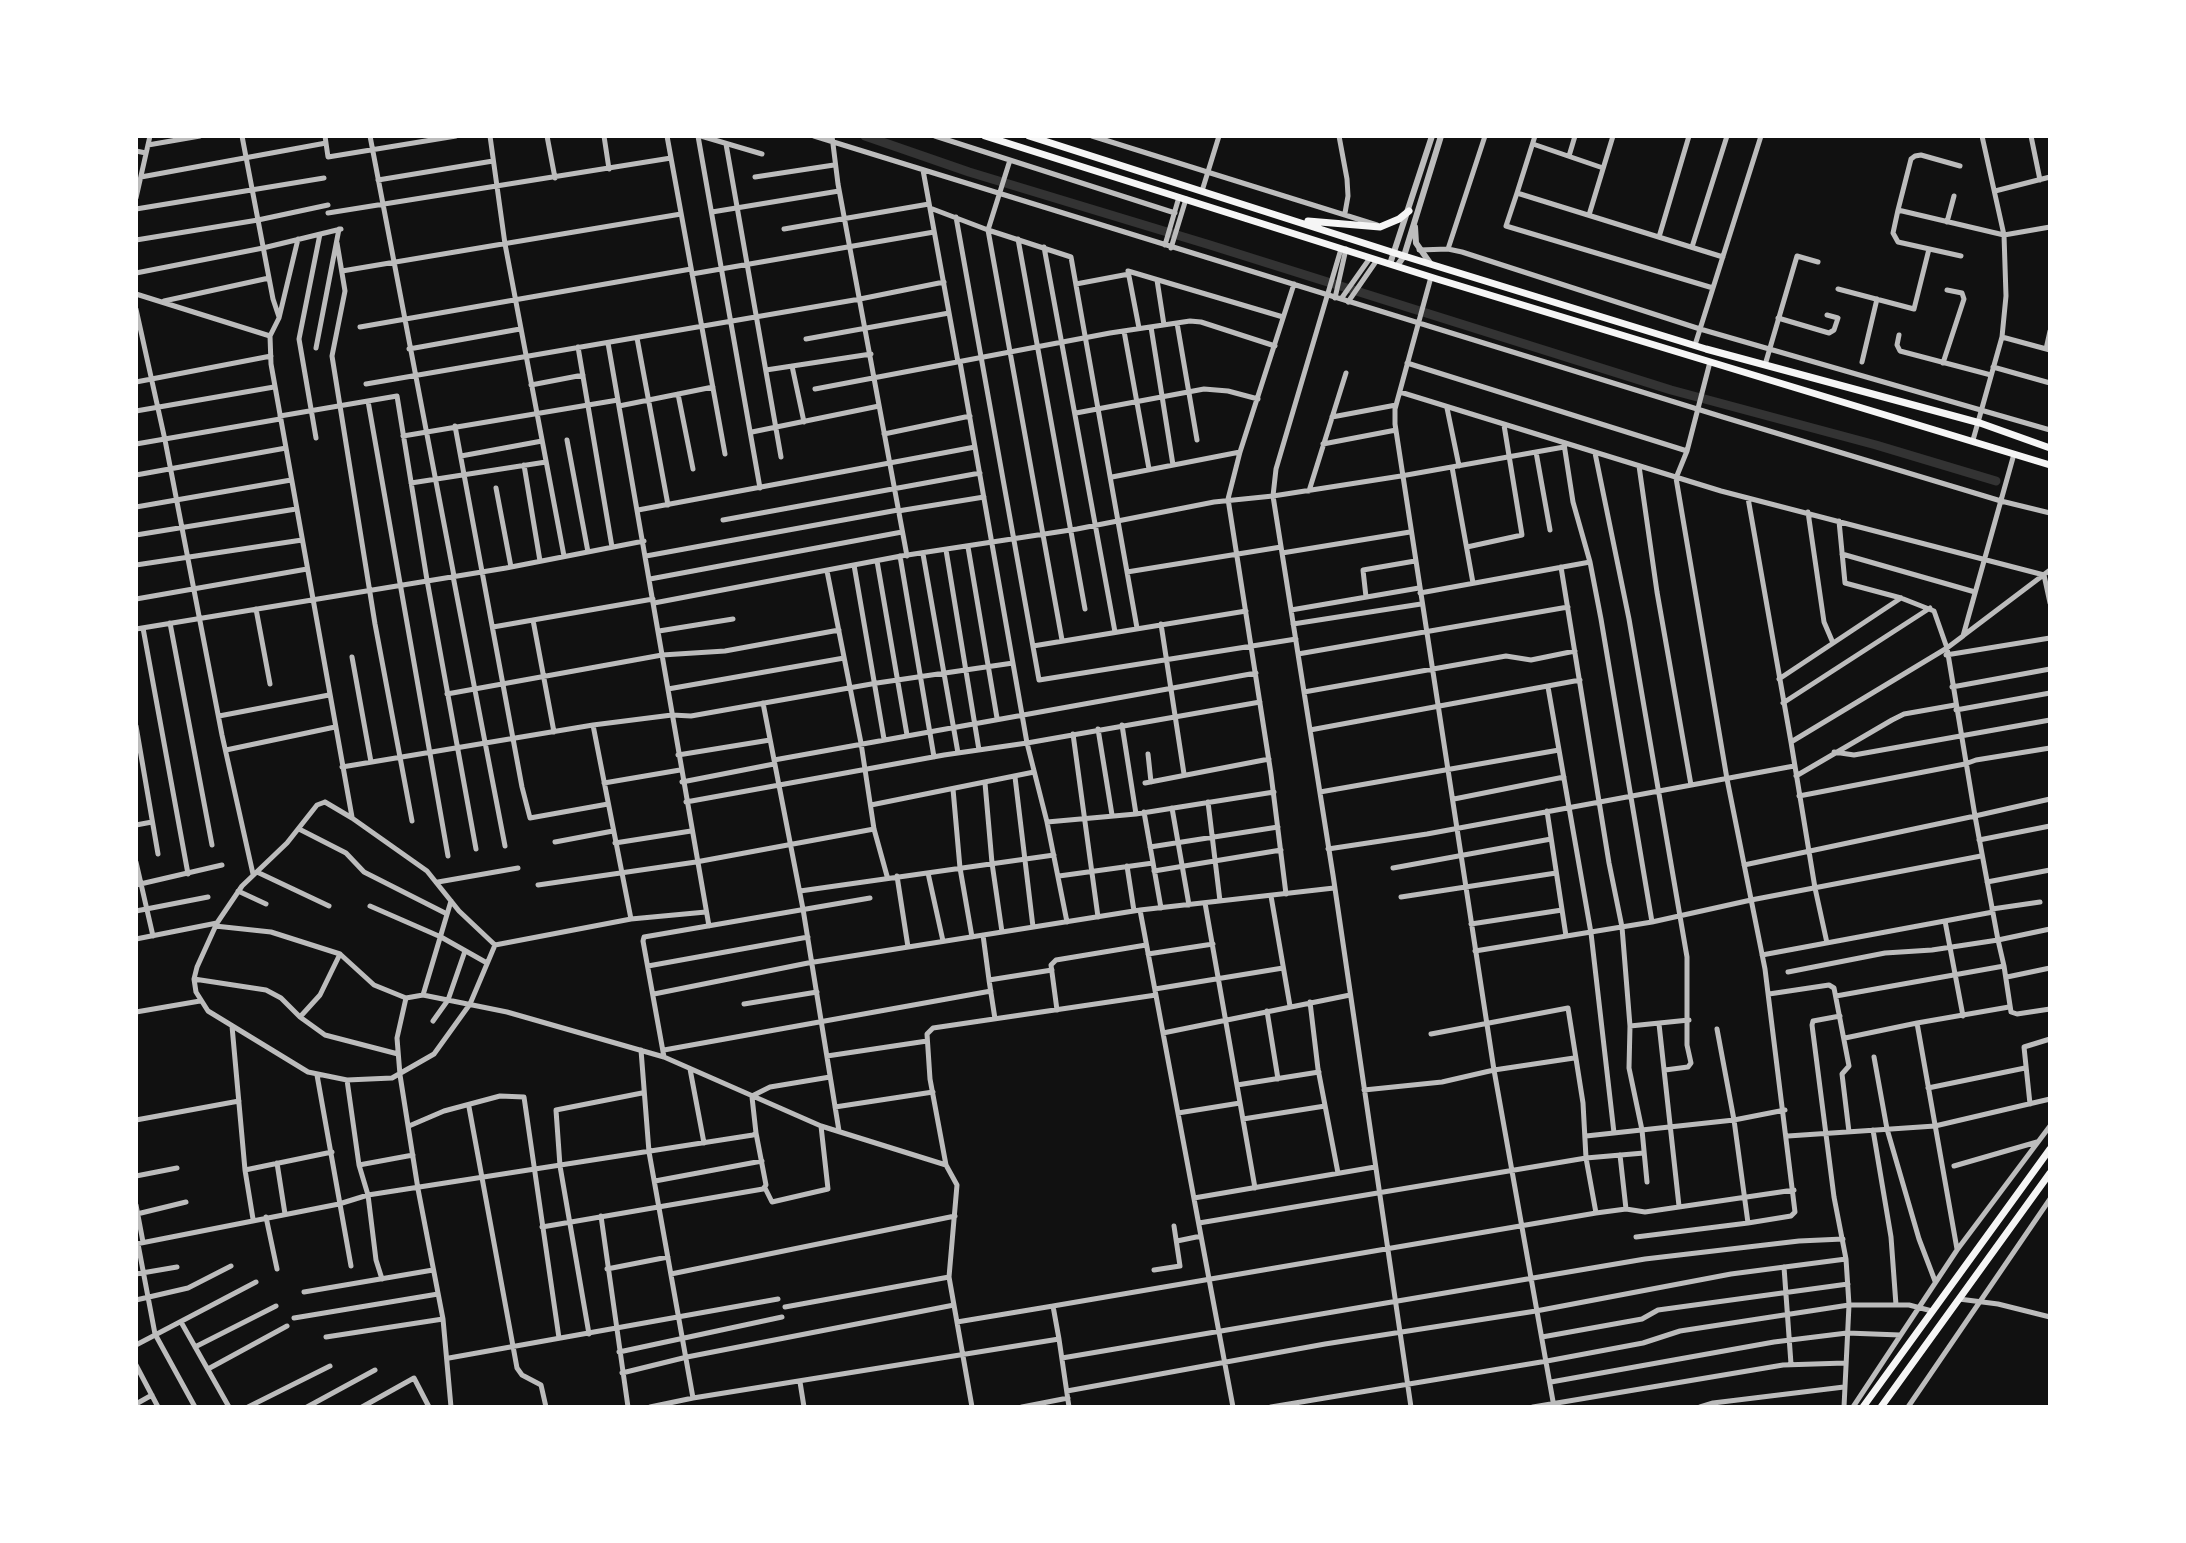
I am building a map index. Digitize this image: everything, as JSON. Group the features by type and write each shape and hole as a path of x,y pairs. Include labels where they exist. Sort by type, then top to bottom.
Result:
{"main road":[{"path":"985,136 1431,277 2050,465"},
{"path":"1029,136 1433,265 1695,345 1980,423 2050,448"},
{"path":"1294,220 1380,227 1409,211"},
{"path":"1863,1407 2050,1149"},
{"path":"1881,1407 2050,1173"}],"street":[{"path":"136,198 150,136"},
{"path":"148,145 200,136"},
{"path":"242,136 279,318"},
{"path":"325,136 328,157 456,136"},
{"path":"370,136 505,846"},
{"path":"490,136 514,299 564,556"},
{"path":"547,136 555,178"},
{"path":"604,136 609,169"},
{"path":"667,136 725,454"},
{"path":"760,488 700,136 762,154"},
{"path":"814,136 832,139 923,170 1420,320 2001,501 2050,513"},
{"path":"935,136 1009,163 1174,215"},
{"path":"1092,136 1345,213 1380,227"},
{"path":"1202,191 1219,136"},
{"path":"1339,136 1347,179 1345,213"},
{"path":"1400,254 1409,211 1432,136"},
{"path":"1394,265 1415,219 1441,136"},
{"path":"1448,249 1485,136"},
{"path":"1535,136 1506,226 1713,288"},
{"path":"1569,156 1575,136"},
{"path":"1589,215 1613,136"},
{"path":"1659,237 1689,136"},
{"path":"1692,247 1727,136"},
{"path":"1695,345 1761,136"},
{"path":"1973,440 2002,337 2006,296 2004,235 1982,136"},
{"path":"2031,136 2040,180"},
{"path":"832,139 834,165 902,532 920,677 934,757"},
{"path":"141,177 326,143"},
{"path":"726,144 781,457"},
{"path":"1533,144 1603,168"},
{"path":"136,151 146,153"},
{"path":"1960,166 1921,155 1911,159 1894,239 1961,256"},
{"path":"328,213 671,158"},
{"path":"378,180 493,161"},
{"path":"1009,163 988,230 1062,640"},
{"path":"755,177 834,165"},
{"path":"923,170 1027,743 1067,922"},
{"path":"1995,191 2050,177"},
{"path":"136,209 324,178"},
{"path":"712,212 839,191"},
{"path":"1517,193 1723,257"},
{"path":"1947,222 1954,196"},
{"path":"1169,243 1174,215 1183,198"},
{"path":"1169,243 1181,219 1183,198"},
{"path":"136,240 328,205"},
{"path":"784,229 930,206 988,230 1070,255 1100,408 1137,628"},
{"path":"1898,210 2004,235 2050,227"},
{"path":"342,271 681,214"},
{"path":"956,217 1040,681 1296,639"},
{"path":"1415,219 1419,250 1433,265"},
{"path":"136,273 340,229 316,348"},
{"path":"360,327 514,299 934,232"},
{"path":"316,438 299,339 320,234"},
{"path":"298,239 279,318 270,336 271,356 352,818"},
{"path":"1018,239 1085,609"},
{"path":"337,243 345,291 332,356 412,821"},
{"path":"1044,247 1115,632"},
{"path":"1344,248 1336,295 1276,469 1273,496 1411,1407"},
{"path":"1419,250 1448,249 1700,329 2050,430"},
{"path":"1838,289 1914,309 1929,249"},
{"path":"1765,365 1797,256 1818,262"},
{"path":"1350,299 1374,258"},
{"path":"1076,284 1129,274 1128,271 1283,317"},
{"path":"1129,274 1139,328"},
{"path":"1336,295 1361,276"},
{"path":"1431,277 1396,405 1396,430 1510,1170 1553,1406"},
{"path":"163,301 269,278"},
{"path":"1157,280 1164,325"},
{"path":"366,384 944,282"},
{"path":"1286,894 1274,792 1228,499 1294,284"},
{"path":"1943,363 1964,299 1962,293 1947,290"},
{"path":"136,294 270,336"},
{"path":"1862,362 1877,299"},
{"path":"136,313 165,440 226,750 255,874"},
{"path":"806,339 949,313"},
{"path":"1778,318 1829,333 1834,330 1838,318 1827,315"},
{"path":"815,389 1177,323 1201,322 1275,346"},
{"path":"1177,323 1197,440"},
{"path":"1151,327 1173,465"},
{"path":"409,349 520,329"},
{"path":"1124,331 1149,469"},
{"path":"2002,337 2048,349 2050,331"},
{"path":"1899,335 1897,345 1900,351 1991,375"},
{"path":"637,338 668,505"},
{"path":"608,343 709,926"},
{"path":"578,347 612,547"},
{"path":"766,370 871,354"},
{"path":"136,382 271,356"},
{"path":"1636,1237 1794,1214 1788,1136 1769,994 1727,779 1676,478 1687,451 1710,362"},
{"path":"1407,363 1687,451"},
{"path":"792,366 804,422"},
{"path":"1993,367 2050,383"},
{"path":"1309,491 1346,373"},
{"path":"531,385 583,375"},
{"path":"136,411 274,387"},
{"path":"403,436 589,405 650,400 713,387"},
{"path":"1076,413 1216,389 1258,399"},
{"path":"1400,392 1676,478 1985,560 2047,573"},
{"path":"678,394 693,469"},
{"path":"136,444 397,396 476,849"},
{"path":"368,401 448,856"},
{"path":"1332,417 1396,405"},
{"path":"752,432 879,406"},
{"path":"1447,407 1473,583"},
{"path":"884,434 970,416"},
{"path":"1467,547 1522,535 1504,425"},
{"path":"455,426 512,738 530,818 608,804"},
{"path":"1323,444 1396,430"},
{"path":"567,440 588,552"},
{"path":"461,456 542,441"},
{"path":"493,627 1097,526 1228,499 1309,491 1456,467 1564,445"},
{"path":"1564,445 1573,502 1590,562 1652,922"},
{"path":"638,510 975,447"},
{"path":"136,475 286,448"},
{"path":"1112,477 1240,452"},
{"path":"1536,452 1550,530"},
{"path":"1595,452 1617,553 1687,957 1687,1045 1690,1065 1665,1070"},
{"path":"1963,636 2014,454"},
{"path":"411,483 546,462"},
{"path":"524,465 540,561"},
{"path":"1639,466 1657,592 1691,785"},
{"path":"723,520 980,473"},
{"path":"136,507 291,480"},
{"path":"496,488 511,567"},
{"path":"646,556 984,497"},
{"path":"1748,498 1827,943"},
{"path":"136,535 296,509"},
{"path":"1808,512 1824,622 1833,643"},
{"path":"1839,521 1845,583 1901,598 1934,611 1946,652 1981,856 2007,977 2009,1007 2017,1014 2050,1009"},
{"path":"650,579 902,532"},
{"path":"1127,572 1238,553 1410,532"},
{"path":"136,565 302,540"},
{"path":"188,874 140,628 511,567 644,541"},
{"path":"968,547 997,718"},
{"path":"946,550 979,750"},
{"path":"923,554 958,753"},
{"path":"1842,554 1975,592"},
{"path":"877,561 907,735"},
{"path":"1366,597 1363,570 1415,561"},
{"path":"1291,610 1590,562"},
{"path":"854,565 884,739"},
{"path":"1561,567 1622,927 1630,1026 1629,1068 1642,1130 1647,1182"},
{"path":"136,599 307,569"},
{"path":"827,571 861,743 874,829 887,876"},
{"path":"2047,573 2050,603"},
{"path":"1791,742 1946,652 2047,573"},
{"path":"1779,679 1901,598"},
{"path":"1293,624 1421,604"},
{"path":"1298,654 1568,607"},
{"path":"1783,703 1930,608"},
{"path":"256,609 270,684"},
{"path":"1033,646 1246,611"},
{"path":"659,631 733,619"},
{"path":"533,620 554,732"},
{"path":"170,623 212,845"},
{"path":"1161,624 1184,774"},
{"path":"447,694 662,655 725,651 839,630"},
{"path":"1946,652 2050,638"},
{"path":"1304,692 1506,656 1531,660 1575,651"},
{"path":"352,657 371,762"},
{"path":"667,689 844,658"},
{"path":"342,767 593,725 672,715 691,716 1013,663"},
{"path":"1952,687 2050,669"},
{"path":"682,782 861,743 1256,673"},
{"path":"1310,730 1580,680"},
{"path":"1548,687 1591,933 1614,1133"},
{"path":"1796,776 1904,714 2050,693"},
{"path":"219,716 329,695"},
{"path":"686,802 1260,702"},
{"path":"763,703 800,891 839,1132"},
{"path":"1834,752 1854,755 2050,720"},
{"path":"593,725 631,919"},
{"path":"1122,725 1136,814"},
{"path":"136,726 158,854"},
{"path":"226,750 335,727"},
{"path":"1098,729 1112,816"},
{"path":"1073,734 1098,917"},
{"path":"678,755 770,740"},
{"path":"1799,796 2050,748"},
{"path":"1320,792 1559,750"},
{"path":"1148,754 1148,782 1269,759"},
{"path":"1328,849 1794,766"},
{"path":"604,783 680,770"},
{"path":"871,805 1034,772"},
{"path":"1015,777 1033,927"},
{"path":"1454,799 1564,777"},
{"path":"985,783 1002,932"},
{"path":"953,789 960,868 972,937"},
{"path":"1047,822 1136,814 1274,792"},
{"path":"1744,865 2050,799"},
{"path":"321,802 352,818 427,871 459,911 495,945 470,1004 434,1054 400,1075 347,1080 317,1075 291,1063 208,1011 200,1001 194,979 216,924 238,891 321,802"},
{"path":"1208,802 1220,901"},
{"path":"1172,808 1189,905"},
{"path":"1547,811 1566,936"},
{"path":"1144,812 1161,908"},
{"path":"136,825 152,822"},
{"path":"1979,840 2050,826"},
{"path":"1150,847 1278,827"},
{"path":"299,829 346,853 364,872 447,914"},
{"path":"538,885 696,862 874,829"},
{"path":"555,842 613,831"},
{"path":"615,843 691,831"},
{"path":"1393,868 1551,839"},
{"path":"1154,871 1281,850"},
{"path":"800,891 887,876 1054,855"},
{"path":"1475,951 1680,917 1751,900 1981,856"},
{"path":"136,862 138,885 153,936"},
{"path":"1059,876 1153,863"},
{"path":"138,885 222,865"},
{"path":"1127,866 1148,954 1233,1407"},
{"path":"437,882 518,868"},
{"path":"1987,882 2050,870"},
{"path":"928,873 943,941"},
{"path":"1401,897 1556,873"},
{"path":"255,874 329,906"},
{"path":"897,876 908,947"},
{"path":"654,994 812,962 1137,910 1334,888"},
{"path":"238,891 266,904"},
{"path":"1271,896 1290,1006"},
{"path":"136,911 208,897"},
{"path":"664,1054 644,937 870,898"},
{"path":"423,995 452,900"},
{"path":"1762,955 2040,902"},
{"path":"1205,903 1255,1188"},
{"path":"370,906 441,937 487,963"},
{"path":"1471,924 1562,910"},
{"path":"495,945 631,919 706,912"},
{"path":"1945,921 1963,1016"},
{"path":"136,939 216,924 271,932 340,954 374,985 406,998 423,995 507,1012 664,1054 752,1097 821,1126 946,1165"},
{"path":"1788,972 1885,953 1950,947 2050,929"},
{"path":"983,935 995,1019"},
{"path":"648,966 808,937"},
{"path":"1148,954 1213,944"},
{"path":"1057,1010 1053,962 1060,958 1146,945"},
{"path":"433,1021 448,1000 465,951"},
{"path":"300,1017 320,995 340,954"},
{"path":"1836,996 2004,966"},
{"path":"972,1407 949,1277 957,1185 946,1165 927,1034 933,1028 1057,1010 1283,968"},
{"path":"2007,977 2050,968"},
{"path":"989,980 1052,970"},
{"path":"194,979 266,990 281,998 300,1017 330,1037 398,1054"},
{"path":"1769,994 1829,985 1834,988 1849,1066 1842,1074 1849,1132"},
{"path":"664,1054 821,1021 991,991"},
{"path":"744,1004 817,992"},
{"path":"1163,1033 1350,995"},
{"path":"406,998 397,1029 400,1075 449,1358 451,1407"},
{"path":"136,1012 200,1001"},
{"path":"1310,1002 1319,1072 1338,1173"},
{"path":"1845,1038 2009,1007"},
{"path":"1431,1034 1568,1008 1586,1136 1586,1158 1596,1213"},
{"path":"1267,1011 1278,1079"},
{"path":"1840,1016 1812,1022 1834,1197 1846,1259 1849,1305 1844,1407"},
{"path":"1630,1026 1689,1020"},
{"path":"1917,1023 1957,1250"},
{"path":"1659,1024 1679,1206"},
{"path":"232,1026 245,1170 253,1219"},
{"path":"1717,1029 1734,1120 1748,1223"},
{"path":"2030,1104 2024,1047 2050,1039"},
{"path":"827,1056 927,1041"},
{"path":"641,1050 649,1152 693,1398"},
{"path":"1874,1057 1887,1129 1905,1195 1935,1282"},
{"path":"1364,1090 1442,1082 1494,1070 1574,1058"},
{"path":"690,1068 704,1143"},
{"path":"1928,1088 2025,1068"},
{"path":"1237,1085 1319,1072"},
{"path":"317,1075 351,1266"},
{"path":"752,1097 770,1087 830,1077"},
{"path":"347,1080 359,1165 368,1195 376,1260 382,1279"},
{"path":"835,1107 933,1092"},
{"path":"589,1334 560,1166 556,1110 643,1093"},
{"path":"409,1126 444,1111 469,1107 500,1096 524,1097 559,1338"},
{"path":"752,1097 765,1188 772,1202 828,1189 821,1126"},
{"path":"1788,1136 1935,1126 2050,1099"},
{"path":"136,1120 239,1101"},
{"path":"1178,1113 1240,1103"},
{"path":"1243,1119 1325,1106"},
{"path":"469,1107 518,1371 541,1385 546,1407"},
{"path":"1586,1136 1734,1120 1785,1110"},
{"path":"1853,1407 1957,1250 2050,1126"},
{"path":"1873,1130 1891,1237 1896,1305"},
{"path":"139,1243 339,1204 368,1195 756,1133"},
{"path":"1954,1166 2037,1142"},
{"path":"245,1170 332,1152"},
{"path":"1199,1223 1586,1158 1644,1153"},
{"path":"359,1165 413,1155"},
{"path":"1620,1155 1626,1209"},
{"path":"655,1181 762,1161"},
{"path":"277,1163 285,1214"},
{"path":"1194,1198 1375,1167"},
{"path":"136,1176 177,1168"},
{"path":"542,1227 765,1188"},
{"path":"957,1322 1596,1213 1626,1209 1639,1212 1794,1190"},
{"path":"1922,1407 1910,1405 2050,1199"},
{"path":"137,1218 186,1202"},
{"path":"136,1205 139,1243 155,1334 195,1407"},
{"path":"601,1216 628,1407"},
{"path":"671,1274 955,1216"},
{"path":"266,1217 277,1269"},
{"path":"1154,1270 1180,1266 1174,1226"},
{"path":"1177,1241 1201,1236"},
{"path":"1062,1358 1645,1259 1799,1241 1843,1239"},
{"path":"607,1269 668,1257"},
{"path":"1067,1391 1536,1311 1731,1274 1846,1259"},
{"path":"136,1300 188,1288 231,1266"},
{"path":"136,1274 177,1267"},
{"path":"1784,1267 1791,1364"},
{"path":"304,1292 433,1270"},
{"path":"785,1307 949,1277"},
{"path":"136,1345 256,1282"},
{"path":"1542,1337 1642,1319 1658,1310 1848,1284"},
{"path":"294,1318 438,1294"},
{"path":"449,1358 778,1299"},
{"path":"1959,1299 2050,1317"},
{"path":"622,1373 687,1357 954,1305"},
{"path":"1271,1407 1547,1361 1643,1343 1680,1331 1849,1305 1919,1306 1932,1311"},
{"path":"195,1347 276,1306"},
{"path":"1053,1306 1069,1407"},
{"path":"619,1352 782,1317"},
{"path":"326,1337 443,1319"},
{"path":"181,1322 229,1407"},
{"path":"208,1369 287,1326"},
{"path":"1551,1382 1789,1340 1847,1333 1900,1335"},
{"path":"650,1407 1059,1339"},
{"path":"1533,1407 1791,1364 1845,1363"},
{"path":"136,1365 138,1376 158,1407"},
{"path":"248,1407 330,1366"},
{"path":"307,1407 375,1370"},
{"path":"362,1407 414,1378 428,1404 418,1407"},
{"path":"800,1382 804,1407"},
{"path":"1700,1407 1844,1387"},
{"path":"136,1404 152,1395"},
{"path":"1022,1407 1068,1398"}],"waterway":[{"path":"865,136 969,172 1671,390 1996,481"}]}
